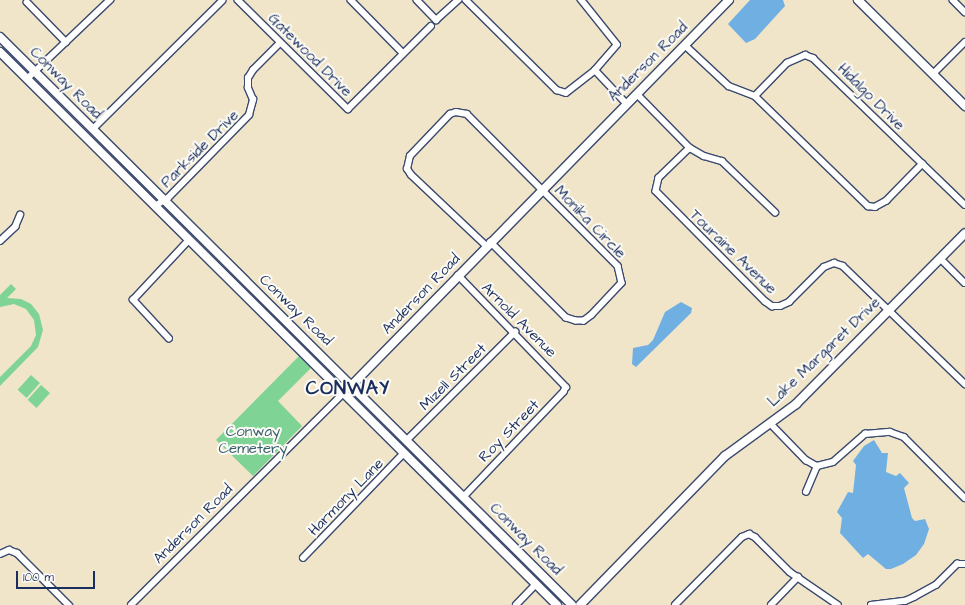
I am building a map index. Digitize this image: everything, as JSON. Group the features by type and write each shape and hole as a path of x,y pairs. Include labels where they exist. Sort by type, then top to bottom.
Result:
{"main road":[{"name":"Anderson Road","path":"345,392 488,244 729,0"},
{"path":"858,0 965,106"},
{"name":"Conway Road","path":"0,37 572,605"},
{"name":"Conway Road","path":"0,52 189,240 345,392 404,453 557,605"},
{"path":"64,115 83,127 93,129"},
{"path":"96,148 105,149 126,162"},
{"name":"Lake Margaret Drive","path":"580,605 725,456 796,404 965,233"},
{"path":"189,240 199,242 221,257"},
{"path":"404,453 429,463"}],"street":[{"path":"27,79 110,0"},
{"name":"Gatewood Drive","path":"238,0 348,109 404,53"},
{"path":"351,0 404,53 431,26"},
{"path":"417,0 436,20 458,0"},
{"path":"466,0 557,90 566,93 574,89 595,70 617,45 581,0"},
{"path":"953,0 965,12"},
{"path":"93,129 222,1"},
{"path":"27,2 66,42"},
{"path":"933,74 965,42"},
{"name":"Parkside Drive","path":"155,206 164,200 249,115 253,100 248,88 248,78 253,70 280,43"},
{"path":"685,45 729,86 755,96 868,206 875,207 886,201 922,164"},
{"name":"Hidalgo Drive","path":"755,96 787,63 805,56 813,58 965,205"},
{"path":"595,70 627,104"},
{"path":"636,94 690,148 704,156 722,160 775,212"},
{"path":"488,244 411,175 407,169 410,156 450,114 456,112 467,114 542,190"},
{"name":"Touraine Avenue","path":"690,148 659,178 656,191 659,197 764,301 772,306 789,302 824,267 834,263 844,266 965,384"},
{"name":"Monika Circle","path":"488,244 566,318 584,321 618,290 622,283 618,266 542,190"},
{"path":"0,242 15,227 20,215"},
{"path":"169,339 133,300 189,240"},
{"path":"940,258 965,283"},
{"name":"Arnold Avenue","path":"458,275 563,381"},
{"path":"260,309 270,304"},
{"name":"Mizell Street","path":"407,440 515,332"},
{"name":"Roy Street","path":"464,497 564,392 566,387 563,381"},
{"name":"Anderson Road","path":"131,605 345,392"},
{"path":"770,423 806,460 817,466 833,462 865,434 890,432 904,437 965,498"},
{"name":"Harmony Lane","path":"303,558 404,453"},
{"path":"806,492 817,466"},
{"path":"675,605 742,537 749,534 798,577 838,605"},
{"path":"0,554 9,550 17,553 69,605"},
{"path":"871,605 905,601 914,597 936,585 957,564 964,563"},
{"path":"770,605 798,577"},
{"path":"516,605 536,584"}],"green space":[{"path":"11,284 16,289 7,298 21,299 31,304 39,314 43,330 38,347 0,386 0,377 31,346 36,335 34,320 26,309 14,304 0,307 0,295"},
{"name":"Conway Cemetery","path":"299,356 311,368 278,401 302,426 253,476 216,440"},
{"path":"31,375 40,383 27,398 18,390"},
{"path":"41,385 50,393 37,408 28,400"}],"water":[{"path":"750,0 783,0 785,6 755,39 746,43 728,24"},
{"path":"681,302 692,308 691,313 636,367 632,364 633,348 648,345 653,340 665,312"},
{"path":"874,440 882,453 888,453 886,472 896,476 900,473 909,483 904,488 912,518 915,521 925,519 929,529 924,544 916,555 903,564 891,569 886,569 868,554 863,558 840,533 842,518 837,512 848,492 853,493 856,465 853,461 864,446"}],"district":[{"name":"CONWAY","path":"348,389"}]}
